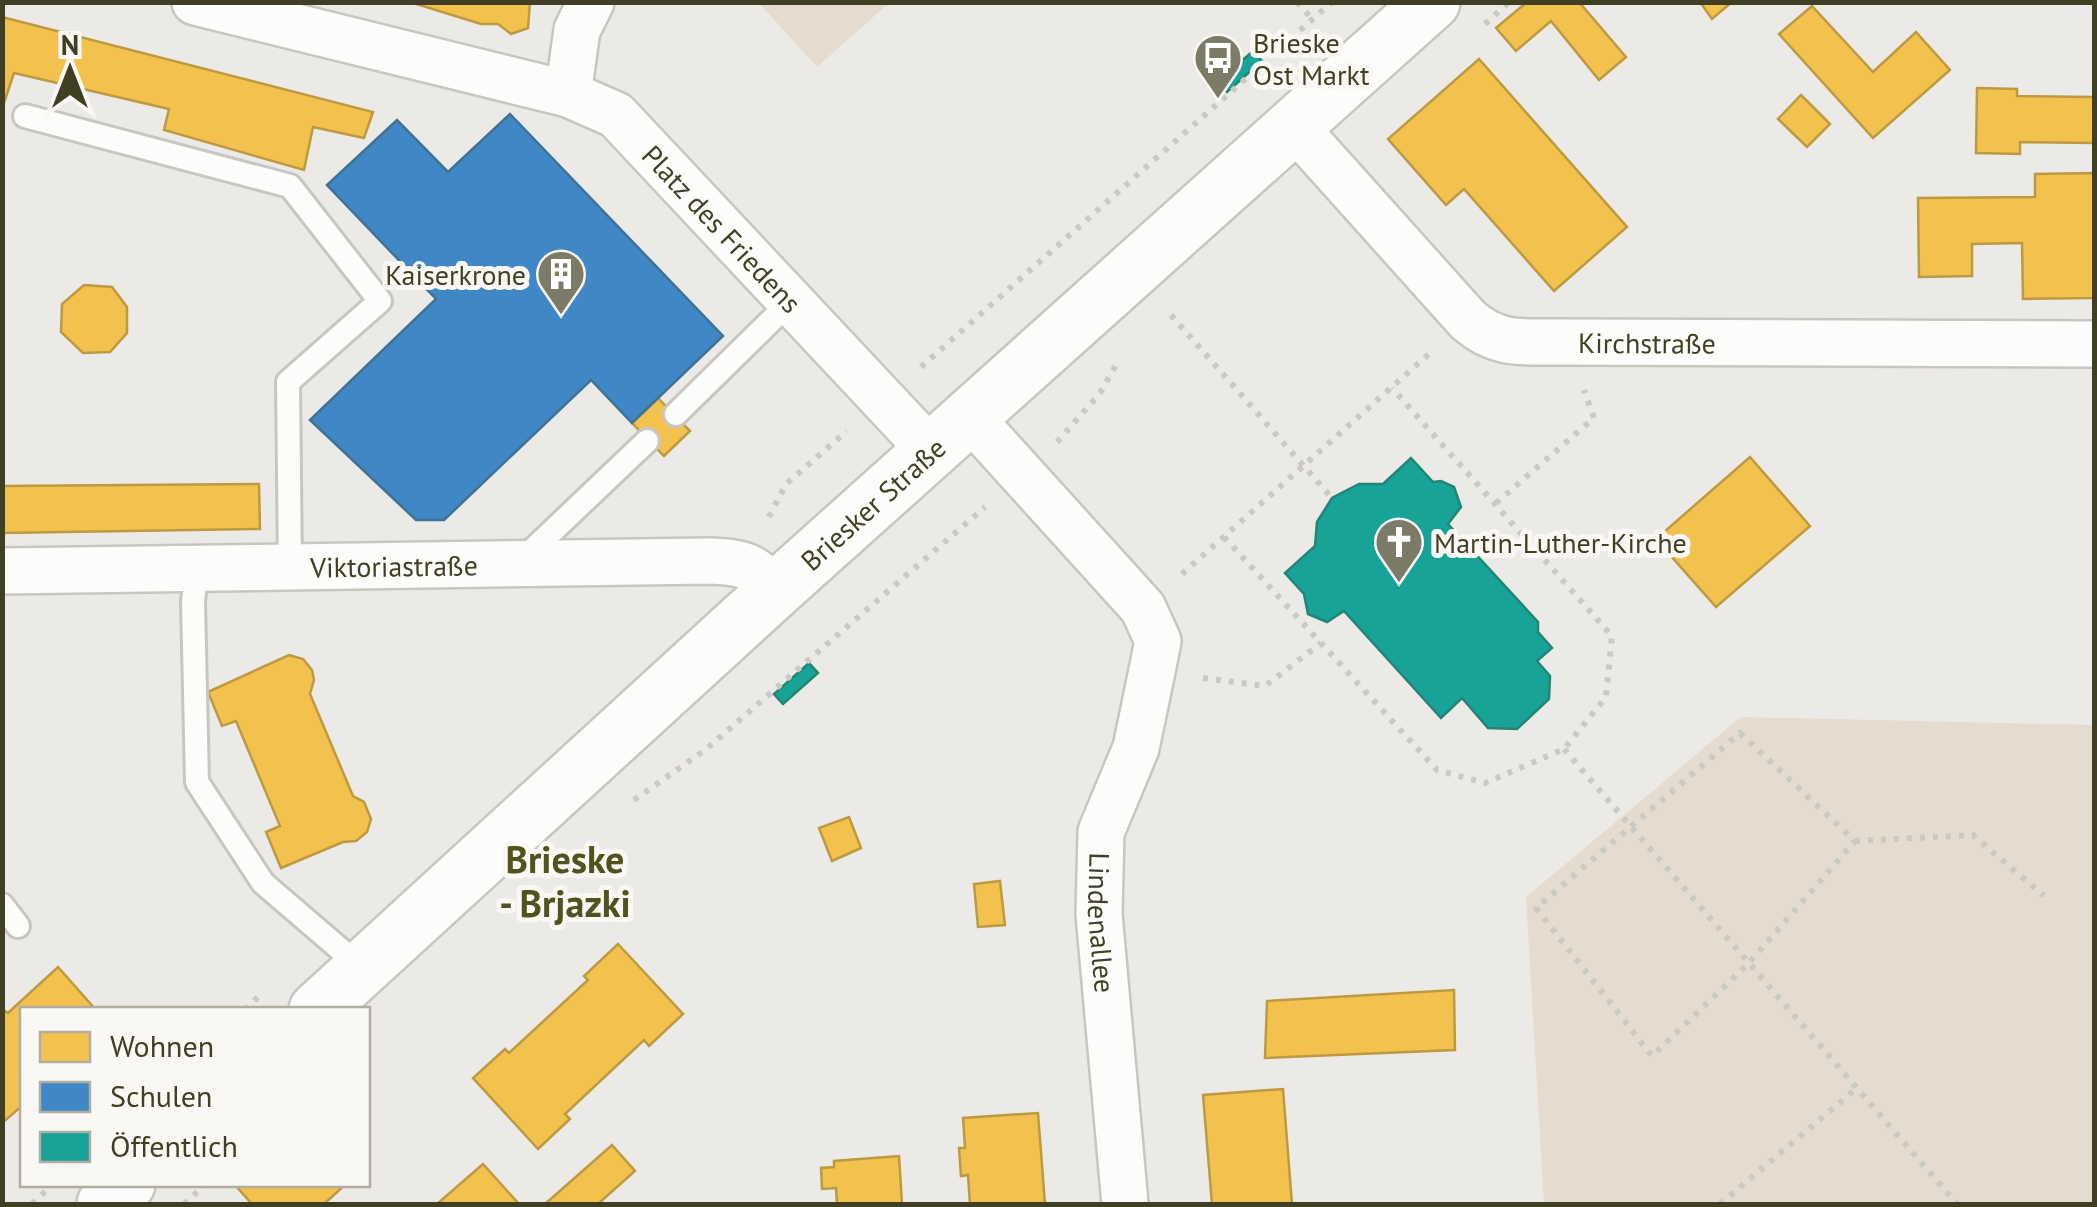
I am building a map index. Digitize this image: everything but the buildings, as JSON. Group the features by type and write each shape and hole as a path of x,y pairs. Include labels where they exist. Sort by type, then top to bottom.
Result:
{"main road":[{"name":"Briesker Straße","path":"320,1007 776,590 1294,126 1452,19"},
{"path":"105,1204 124,1187"}],"street":[{"name":"Platz des Friedens","path":"195,2 568,94 616,115 791,301 951,434"},
{"path":"568,94 577,30 591,2"},
{"name":"Kirchstraße","path":"1294,126 1486,336 1510,341 1566,342 2094,344"},
{"name":"Lindenallee","path":"951,434 1024,475 1144,608 1158,641 1136,748 1100,832 1100,914 1125,1204"},
{"name":"Viktoriastraße","path":"2,571 736,562 757,569 776,590"}],"lane":[{"path":"25,116 290,186 380,301 288,382 290,568"},
{"path":"676,414 791,301"},
{"path":"516,566 647,441"},
{"path":"197,569 193,601 197,782 263,883 362,968"},
{"path":"2,905 18,926"}],"path":[{"path":"1452,19 1509,2"},
{"path":"1158,327 1171,315 1332,498"},
{"path":"1144,608 1468,320"},
{"path":"1496,502 1594,418 1566,342"},
{"path":"627,805 705,750 1024,475 1100,393 1117,364"},
{"path":"1224,537 1437,770 1485,783 1564,749 1606,697 1612,636 1392,388"},
{"path":"1152,671 1265,686 1321,642"},
{"path":"1855,841 1740,734 1536,908 1652,1056 1748,964 1855,841 1973,834 2044,896"},
{"path":"1564,749 1956,1204"},
{"path":"1720,1204 1857,1088"},
{"path":"32,1204 51,1187"},
{"path":"184,1204 203,1187"}],"shaded area":[{"path":"759,3 889,3 817,67"},
{"path":"1741,717 2094,725 2094,1204 1544,1204 1526,897"}],"place":[{"name":"Brieske Ost Markt","path":"1218,100"},
{"name":"Kaiserkrone","path":"561,316"},
{"name":"Martin-Luther-Kirche","path":"1399,584"}],"district":[{"name":"Brieske - Brjazki","path":"565,880"}]}
